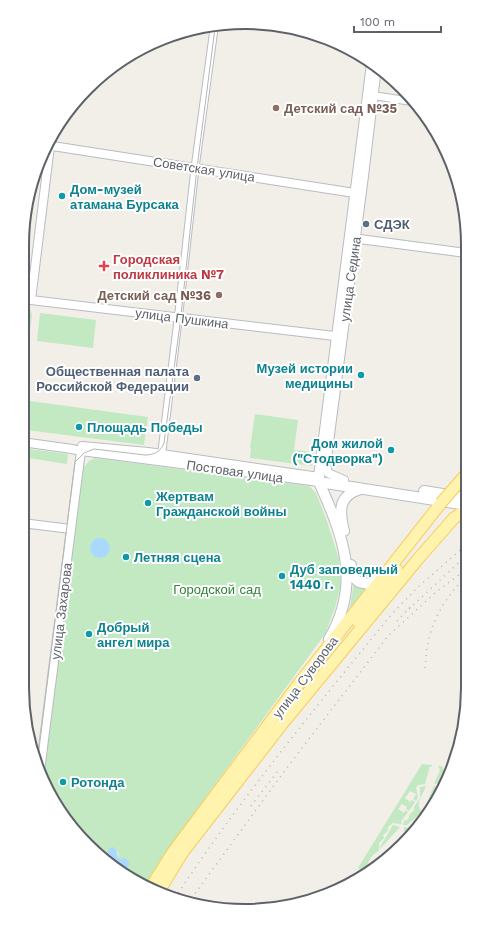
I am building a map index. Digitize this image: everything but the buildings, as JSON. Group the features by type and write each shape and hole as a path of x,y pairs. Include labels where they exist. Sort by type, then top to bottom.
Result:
{"main road":[{"name":"улица Седина","path":"319,479 353,238 372,70"},
{"name":"Постовая улица","path":"319,479 344,480 461,497"},
{"name":"Постовая улица","path":"319,479 362,489 447,501 461,499"},
{"path":"314,664 337,626 345,599 347,568 343,545 319,479"},
{"name":"улица Суворова","path":"283,724 391,570 441,503 461,480"},
{"path":"362,489 349,494 341,510 342,525 348,546 352,573 356,580 368,584 391,570"},
{"name":"улица Суворова","path":"153,884 173,852 314,664 391,570 461,490"},
{"name":"улица Суворова","path":"161,888 184,852 283,724 418,559 454,518 461,514"}],"street":[{"path":"161,458 179,318 195,168 214,31"},
{"name":"улица Седина","path":"370,95 376,74"},
{"path":"370,95 405,100"},
{"name":"Советская улица","path":"54,144 358,194"},
{"path":"29,286 47,158"},
{"path":"353,238 461,252"},
{"name":"улица Пушкина","path":"29,300 339,337"},
{"name":"улица Седина","path":"339,337 326,468 330,474 344,480"},
{"name":"Постовая улица","path":"29,439 319,479"},
{"name":"Постовая улица","path":"29,443 81,451 161,458"},
{"name":"улица Захарова","path":"41,761 81,451"},
{"path":"29,524 71,529"}],"green space":[{"path":"29,306 32,315 29,337"},
{"path":"40,313 96,320 93,348 37,341"},
{"path":"30,401 148,417 144,445 29,430"},
{"path":"255,414 298,420 294,450 314,452 312,466 250,458"},
{"path":"29,449 68,454 67,464 29,458"},
{"name":"Городской сад","path":"95,458 309,486 316,493 339,559 341,584 335,608 325,634 203,801 148,882 128,870 119,859 118,852 109,855 92,841 65,808 44,768 83,468 89,461"},
{"path":"354,582 370,586 349,613"},
{"path":"422,764 432,765 432,767 430,766 425,784 418,785 416,788 418,797 416,801 413,799 416,794 410,791 405,798 410,802 412,800 415,802 409,811 406,809 407,807 402,804 398,809 404,813 405,810 408,812 401,821 402,824 393,823 389,826 388,831 383,835 384,838 379,843 379,851 374,854 365,868 361,870 358,868"},
{"path":"438,766 442,766 445,772 439,783 434,784 440,770"},
{"path":"426,786 419,802 422,812 407,825 403,825 404,821 409,818 409,815 414,810 414,807 420,798 420,787"},
{"path":"434,786 436,786 429,801 428,800"},
{"path":"393,825 400,827 380,849 380,847"},
{"path":"411,826 404,834 404,827 408,828"}],"water":[{"path":"100,538 107,541 110,548 107,555 100,558 93,555 90,548 93,541"},
{"path":"112,847 115,848 119,859 125,858 129,862 127,867 128,870 108,854 108,850"}],"tram line":[{"path":"39,752 75,462 84,453 94,449 148,455 159,451 164,443 180,324 197,168 215,31"}],"railway":[{"path":"178,894 252,789 391,615 417,588 461,549"},
{"path":"409,609 461,561"},
{"path":"192,898 286,769 388,636 436,592 461,573"},
{"path":"425,668 430,634 437,615 461,581"},
{"path":"397,621 412,605"},
{"path":"251,806 278,771"}],"place":[{"name":"Детский сад №35","path":"276,108"},
{"name":"Дом-музей атамана Бурсака","path":"62,196"},
{"name":"СДЭК","path":"366,224"},
{"name":"Городская поликлиника №7","path":"104,266"},
{"name":"Детский сад №36","path":"219,295"},
{"name":"Музей истории медицины","path":"361,375"},
{"name":"Общественная палата Российской Федерации","path":"197,378"},
{"name":"Площадь Победы","path":"79,427"},
{"name":"Дом жилой (\"Стодворка\")","path":"391,450"},
{"name":"Жертвам Гражданской войны","path":"148,503"},
{"name":"Летняя сцена","path":"126,557"},
{"name":"Дуб заповедный 1440 г.","path":"282,576"},
{"name":"Добрый ангел мира","path":"89,634"},
{"name":"Ротонда","path":"63,782"}]}
